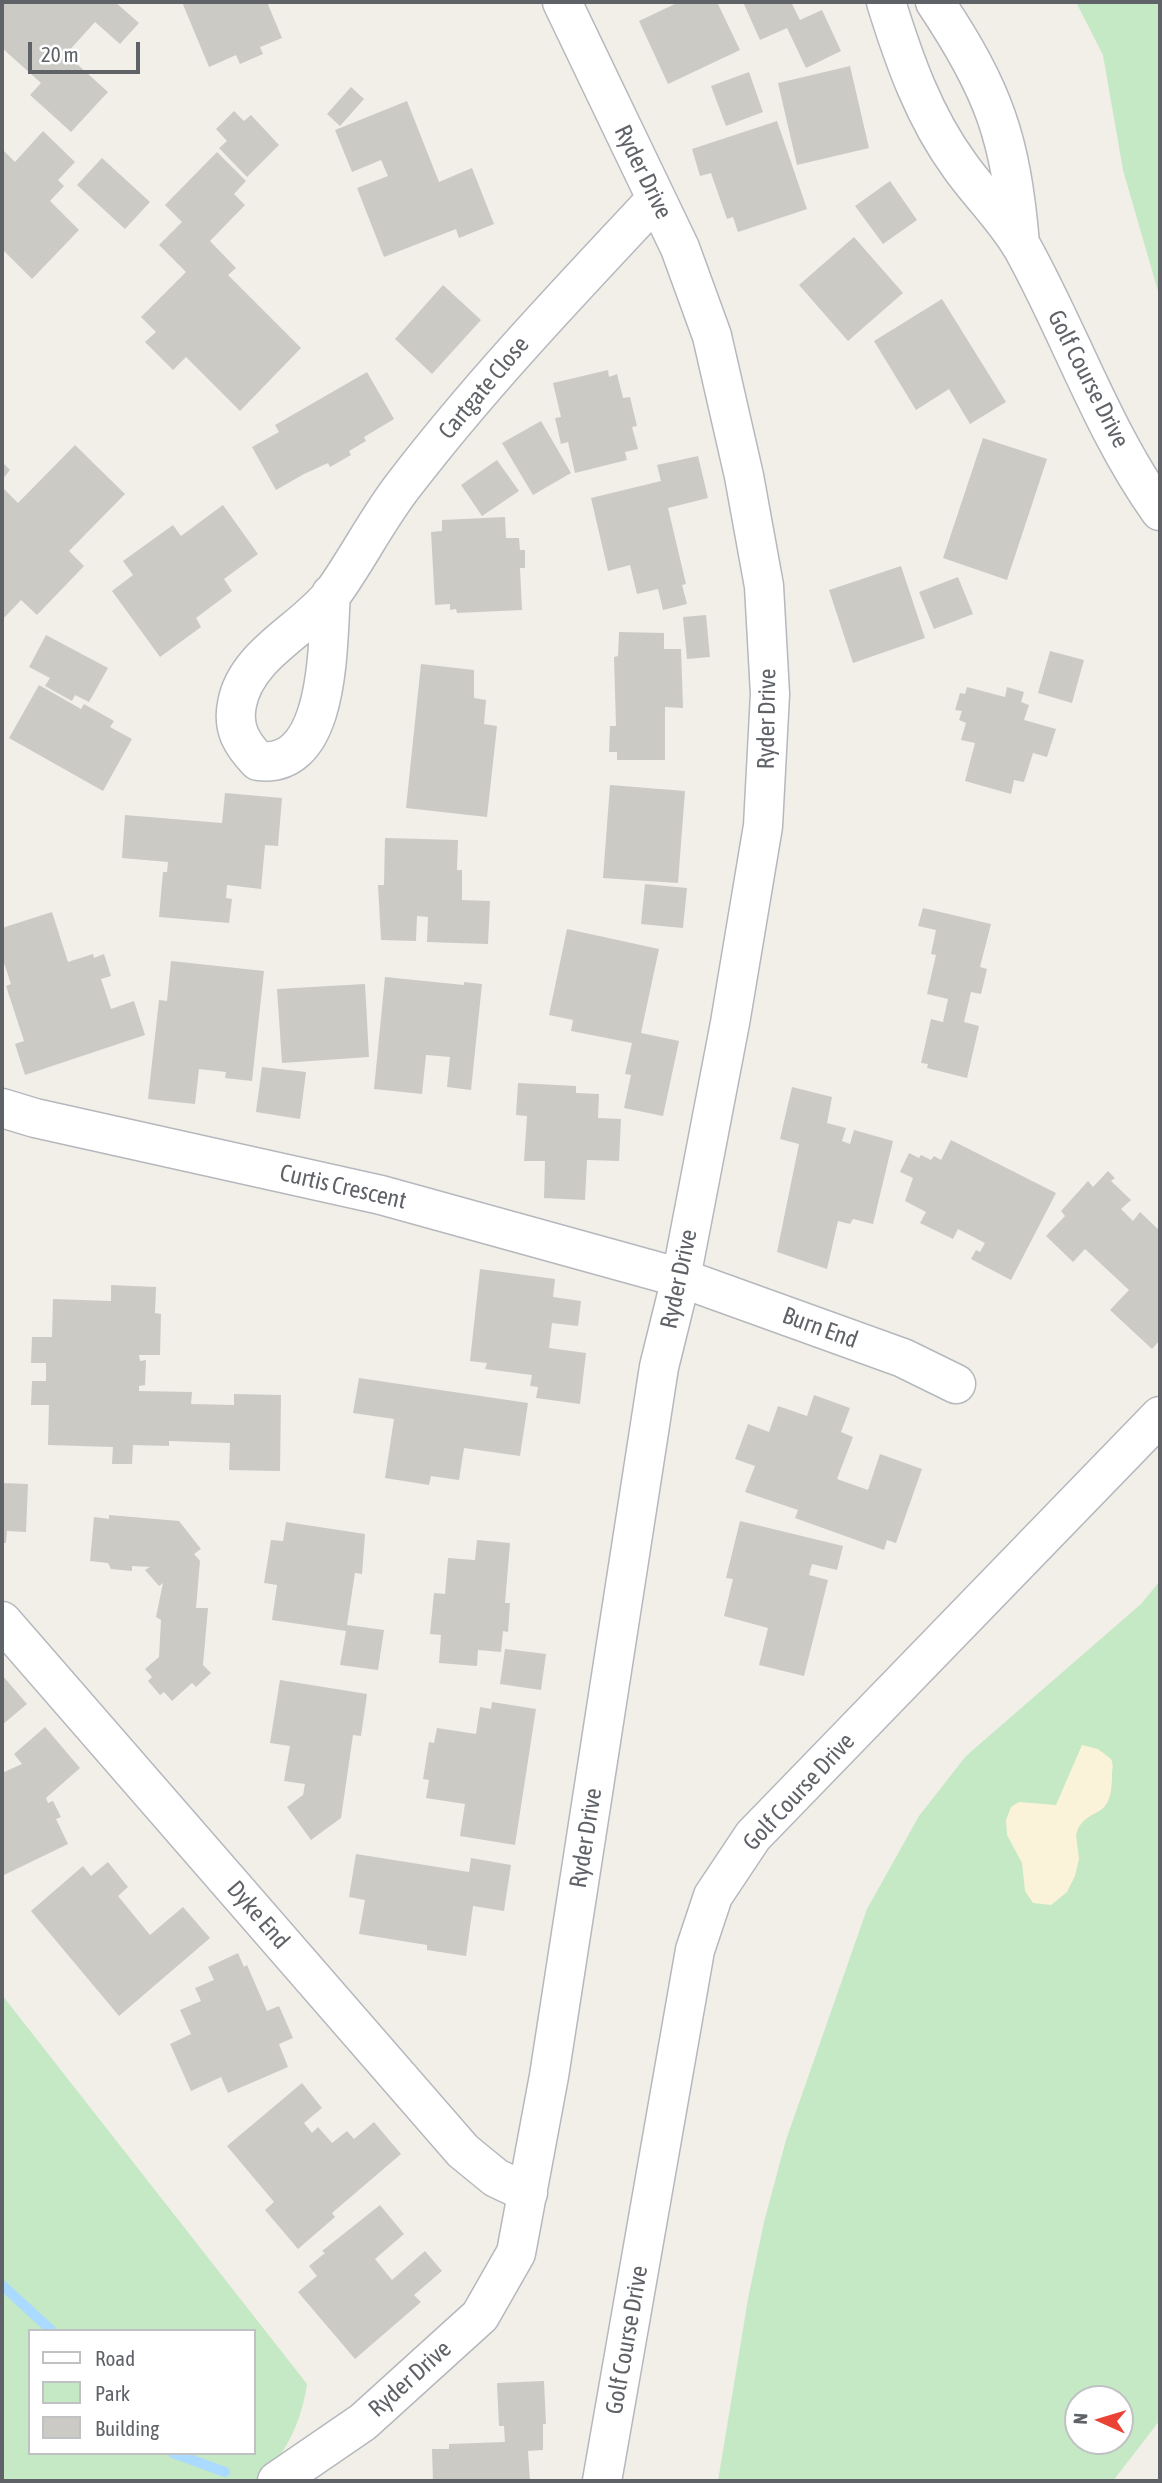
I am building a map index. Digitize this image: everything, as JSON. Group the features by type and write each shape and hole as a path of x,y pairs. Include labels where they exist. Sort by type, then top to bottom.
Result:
{"street":[{"name":"Ryder Drive","path":"277,2481 363,2422 480,2316 516,2253 553,2048 659,1367 681,1278 730,1023 763,826 770,694 764,586 744,476 712,336 680,248 562,2"},
{"name":"Golf Course Drive","path":"886,2 902,54 927,112 959,165 1020,244 1118,440 1160,511"},
{"name":"Golf Course Drive","path":"935,2 983,79 998,114 1015,181 1020,244"},
{"name":"Cartgate Close","path":"331,594 405,482 476,396 656,199"},
{"name":"Curtis Crescent","path":"2,1108 35,1118 381,1195 681,1278"},
{"name":"Burn End","path":"681,1278 903,1358 956,1384"},
{"name":"Golf Course Drive","path":"602,2481 695,1950 713,1896 753,1836 1160,1416"},
{"name":"Dyke End","path":"2,1621 463,2151 496,2178 528,2193"}],"green space":[{"path":"1076,2 1160,2 1160,298 1123,170 1103,55"},
{"path":"1160,1581 1160,2420 1134,2454 1134,2385 1064,2385 1064,2455 1133,2455 1113,2481 718,2481 748,2299 764,2222 786,2140 867,1909 919,1816 966,1756 1141,1604"},
{"path":"2,1995 307,2384 296,2425 283,2451 254,2481 2,2481"}],"sand":[{"path":"1082,1745 1098,1749 1111,1759 1113,1767 1109,1800 1078,1829 1076,1835 1079,1859 1067,1892 1051,1905 1033,1903 1025,1891 1022,1863 1007,1835 1006,1820 1011,1807 1019,1802 1056,1805"}],"building":[{"path":"2,2 115,2 139,23 120,44 95,22 66,54 108,92 71,132 30,95 41,83 2,48"},
{"path":"182,2 267,2 282,38 260,47 263,54 240,64 236,55 209,67"},
{"path":"679,2 717,2 740,50 668,84 639,21"},
{"path":"743,2 791,2 800,20 822,10 841,51 806,68 787,28 760,40"},
{"path":"850,66 869,148 797,165 778,83"},
{"path":"749,72 763,112 726,126 711,86"},
{"path":"351,87 364,99 340,126 327,114"},
{"path":"407,101 439,182 472,168 494,224 459,238 456,229 384,257 357,188 388,176 381,160 352,172 335,130"},
{"path":"234,111 244,121 251,115 279,145 247,177 219,148 227,141 216,129"},
{"path":"777,121 807,209 738,232 733,217 727,219 711,173 700,176 692,149"},
{"path":"43,131 75,162 58,180 64,186 50,201 79,230 32,279 2,249 2,149 15,162"},
{"path":"217,152 246,181 234,194 245,205 210,241 236,268 228,275 301,348 240,411 186,357 173,370 145,342 156,332 141,317 186,272 159,245 182,222 165,205"},
{"path":"102,158 150,202 125,229 77,185"},
{"path":"890,181 917,220 883,244 855,206"},
{"path":"854,237 903,293 848,341 799,285"},
{"path":"443,285 481,320 432,374 395,339"},
{"path":"942,299 1006,402 970,424 949,389 916,410 874,341"},
{"path":"608,370 609,377 617,374 623,398 630,397 637,426 632,427 638,449 625,452 627,460 575,473 568,442 561,444 555,418 561,417 553,383"},
{"path":"367,372 394,419 364,437 366,441 349,451 351,455 330,467 328,463 304,474 276,490 252,447 279,432 275,425"},
{"path":"541,421 571,473 533,495 502,443"},
{"path":"983,438 1047,459 1007,580 943,558"},
{"path":"75,445 125,494 69,551 84,566 37,615 21,600 2,620 2,487 18,503"},
{"path":"698,456 708,498 668,508 686,584 682,585 687,604 663,610 658,589 637,594 630,565 608,571 591,498 661,481 657,465"},
{"path":"497,460 519,491 482,516 461,485"},
{"path":"2,462 10,470 2,480"},
{"path":"223,505 258,554 224,579 232,591 196,618 201,627 160,657 112,591 133,575 123,561 173,525 181,536"},
{"path":"505,517 506,538 519,538 520,550 525,550 525,568 520,568 522,610 457,613 456,609 450,610 450,604 435,605 431,532 442,531 442,520"},
{"path":"901,566 925,638 853,663 829,590"},
{"path":"958,577 973,614 934,629 919,592"},
{"path":"706,615 710,657 687,659 683,617"},
{"path":"619,632 664,633 664,649 681,649 683,708 665,707 665,760 617,760 617,752 609,752 610,726 616,726 614,657 618,656"},
{"path":"46,635 108,668 89,702 75,695 72,701 45,686 50,678 29,667"},
{"path":"1050,651 1084,660 1072,703 1038,693"},
{"path":"421,664 474,670 474,698 486,700 484,724 497,726 487,817 406,808"},
{"path":"39,685 81,709 84,704 114,721 110,727 132,739 103,791 9,738"},
{"path":"967,687 1005,697 1007,687 1024,692 1021,702 1029,705 1024,720 1056,729 1047,757 1033,753 1024,782 1014,780 1011,794 965,781 975,743 961,740 966,723 959,720 962,711 955,710 960,693 965,694"},
{"path":"610,785 685,791 678,883 603,878"},
{"path":"225,793 282,798 278,846 265,845 261,889 227,885 226,898 232,899 229,923 159,917 163,872 167,872 168,862 122,858 125,815 222,823"},
{"path":"385,838 458,840 457,870 462,870 462,900 490,901 488,944 427,942 428,917 417,916 416,941 381,940 378,885 384,885"},
{"path":"645,884 687,888 683,928 641,924"},
{"path":"923,908 991,924 980,967 987,969 981,994 971,992 964,1022 979,1026 967,1078 927,1068 928,1064 921,1063 931,1019 943,1022 948,999 927,994 936,955 931,954 936,930 918,926"},
{"path":"52,912 68,962 93,954 94,958 104,954 111,976 101,979 111,1009 134,1001 145,1035 25,1075 15,1044 24,1041 6,986 11,984 2,957 2,928"},
{"path":"567,929 659,949 641,1033 679,1041 663,1116 624,1108 631,1075 625,1074 632,1043 571,1031 573,1020 549,1015"},
{"path":"171,961 264,971 252,1081 225,1078 226,1072 199,1069 195,1104 148,1099 159,1000 167,1001"},
{"path":"385,977 464,985 464,982 482,984 471,1090 447,1087 450,1057 426,1055 422,1094 374,1089"},
{"path":"365,984 369,1057 282,1063 277,989"},
{"path":"262,1067 306,1072 300,1119 256,1112"},
{"path":"518,1083 576,1086 576,1093 599,1094 598,1118 621,1119 619,1161 587,1160 585,1200 544,1198 545,1161 524,1161 527,1116 516,1115"},
{"path":"792,1087 832,1097 827,1123 846,1128 842,1141 850,1144 854,1130 893,1141 873,1224 853,1219 850,1224 838,1221 827,1269 777,1252 799,1144 780,1139"},
{"path":"951,1140 1056,1193 1011,1280 971,1259 976,1250 980,1252 985,1243 958,1229 953,1239 920,1223 926,1212 905,1201 913,1178 900,1172 909,1153 919,1158 921,1155 931,1160 934,1156 941,1160"},
{"path":"1108,1171 1115,1178 1111,1181 1131,1200 1121,1209 1133,1221 1140,1212 1160,1231 1160,1340 1152,1349 1110,1310 1129,1290 1085,1249 1073,1262 1046,1236 1065,1216 1061,1211 1088,1181 1093,1187"},
{"path":"480,1269 555,1279 553,1297 581,1301 578,1326 552,1323 549,1348 586,1353 580,1404 536,1398 538,1387 530,1386 532,1375 485,1369 487,1363 470,1361"},
{"path":"111,1285 156,1287 155,1313 161,1314 160,1355 139,1355 140,1361 146,1360 145,1385 139,1386 139,1391 192,1392 191,1404 234,1405 234,1394 281,1395 280,1471 229,1470 230,1443 169,1441 169,1446 133,1445 132,1464 112,1464 113,1447 48,1445 49,1405 31,1405 32,1381 46,1381 46,1363 31,1363 32,1337 52,1337 53,1299 111,1301"},
{"path":"359,1378 528,1403 520,1456 464,1448 459,1480 431,1476 429,1485 385,1478 394,1419 353,1413"},
{"path":"814,1395 850,1408 841,1432 853,1437 837,1479 868,1490 880,1454 922,1469 896,1543 887,1540 884,1550 795,1518 798,1510 745,1492 755,1466 735,1459 748,1424 769,1432 778,1406 807,1416"},
{"path":"2,1483 28,1484 26,1532 7,1531 6,1543 2,1543"},
{"path":"109,1515 179,1521 201,1549 194,1554 200,1561 196,1608 208,1608 203,1665 211,1673 196,1687 192,1683 172,1701 164,1692 160,1695 148,1681 152,1677 145,1669 159,1657 161,1620 156,1617 163,1583 159,1586 145,1570 150,1567 132,1566 132,1571 111,1569 108,1563 90,1561 94,1517 109,1519"},
{"path":"740,1521 843,1546 837,1570 812,1564 809,1575 828,1580 804,1676 759,1665 768,1628 724,1616 733,1579 726,1578"},
{"path":"286,1522 365,1534 362,1574 355,1573 347,1625 384,1630 378,1670 340,1665 346,1631 272,1620 277,1585 264,1583 271,1540 283,1541"},
{"path":"477,1540 510,1543 505,1603 510,1603 508,1632 503,1631 501,1652 478,1650 477,1666 439,1663 441,1635 430,1634 434,1593 445,1594 448,1558 475,1560"},
{"path":"505,1649 546,1654 541,1690 500,1684"},
{"path":"2,1675 27,1704 2,1725"},
{"path":"280,1680 367,1694 361,1736 353,1735 341,1818 311,1840 287,1807 303,1795 305,1784 284,1781 290,1746 270,1743"},
{"path":"492,1702 536,1709 515,1845 460,1836 465,1804 426,1798 429,1780 423,1779 429,1742 434,1743 437,1728 476,1734 480,1707 491,1709"},
{"path":"45,1727 80,1768 46,1798 48,1803 53,1801 61,1817 56,1819 68,1844 2,1876 2,1773 22,1764 14,1754"},
{"path":"356,1854 469,1872 471,1858 511,1865 504,1911 473,1906 466,1956 427,1950 427,1945 359,1934 365,1900 349,1897"},
{"path":"108,1862 128,1887 118,1896 150,1935 183,1907 210,1938 119,2016 31,1911 83,1866 91,1876"},
{"path":"238,1953 244,1967 247,1965 267,2011 279,2006 293,2038 279,2044 288,2067 228,2093 221,2077 191,2091 170,2044 191,2034 180,2010 201,2001 195,1988 214,1980 208,1967"},
{"path":"302,2083 322,2108 304,2123 312,2133 318,2127 332,2143 347,2131 354,2139 374,2122 401,2154 332,2213 335,2217 298,2249 265,2210 274,2202 227,2146"},
{"path":"380,2205 404,2234 375,2259 392,2280 425,2251 442,2271 414,2295 421,2302 355,2359 298,2292 317,2276 309,2266 325,2253 322,2251"},
{"path":"544,2381 546,2424 543,2424 543,2450 528,2451 530,2481 433,2481 432,2449 449,2449 449,2444 505,2442 504,2426 499,2426 497,2383"}],"waterway":[{"path":"2,2285 50,2329"},
{"path":"178,2455 225,2472"}]}
